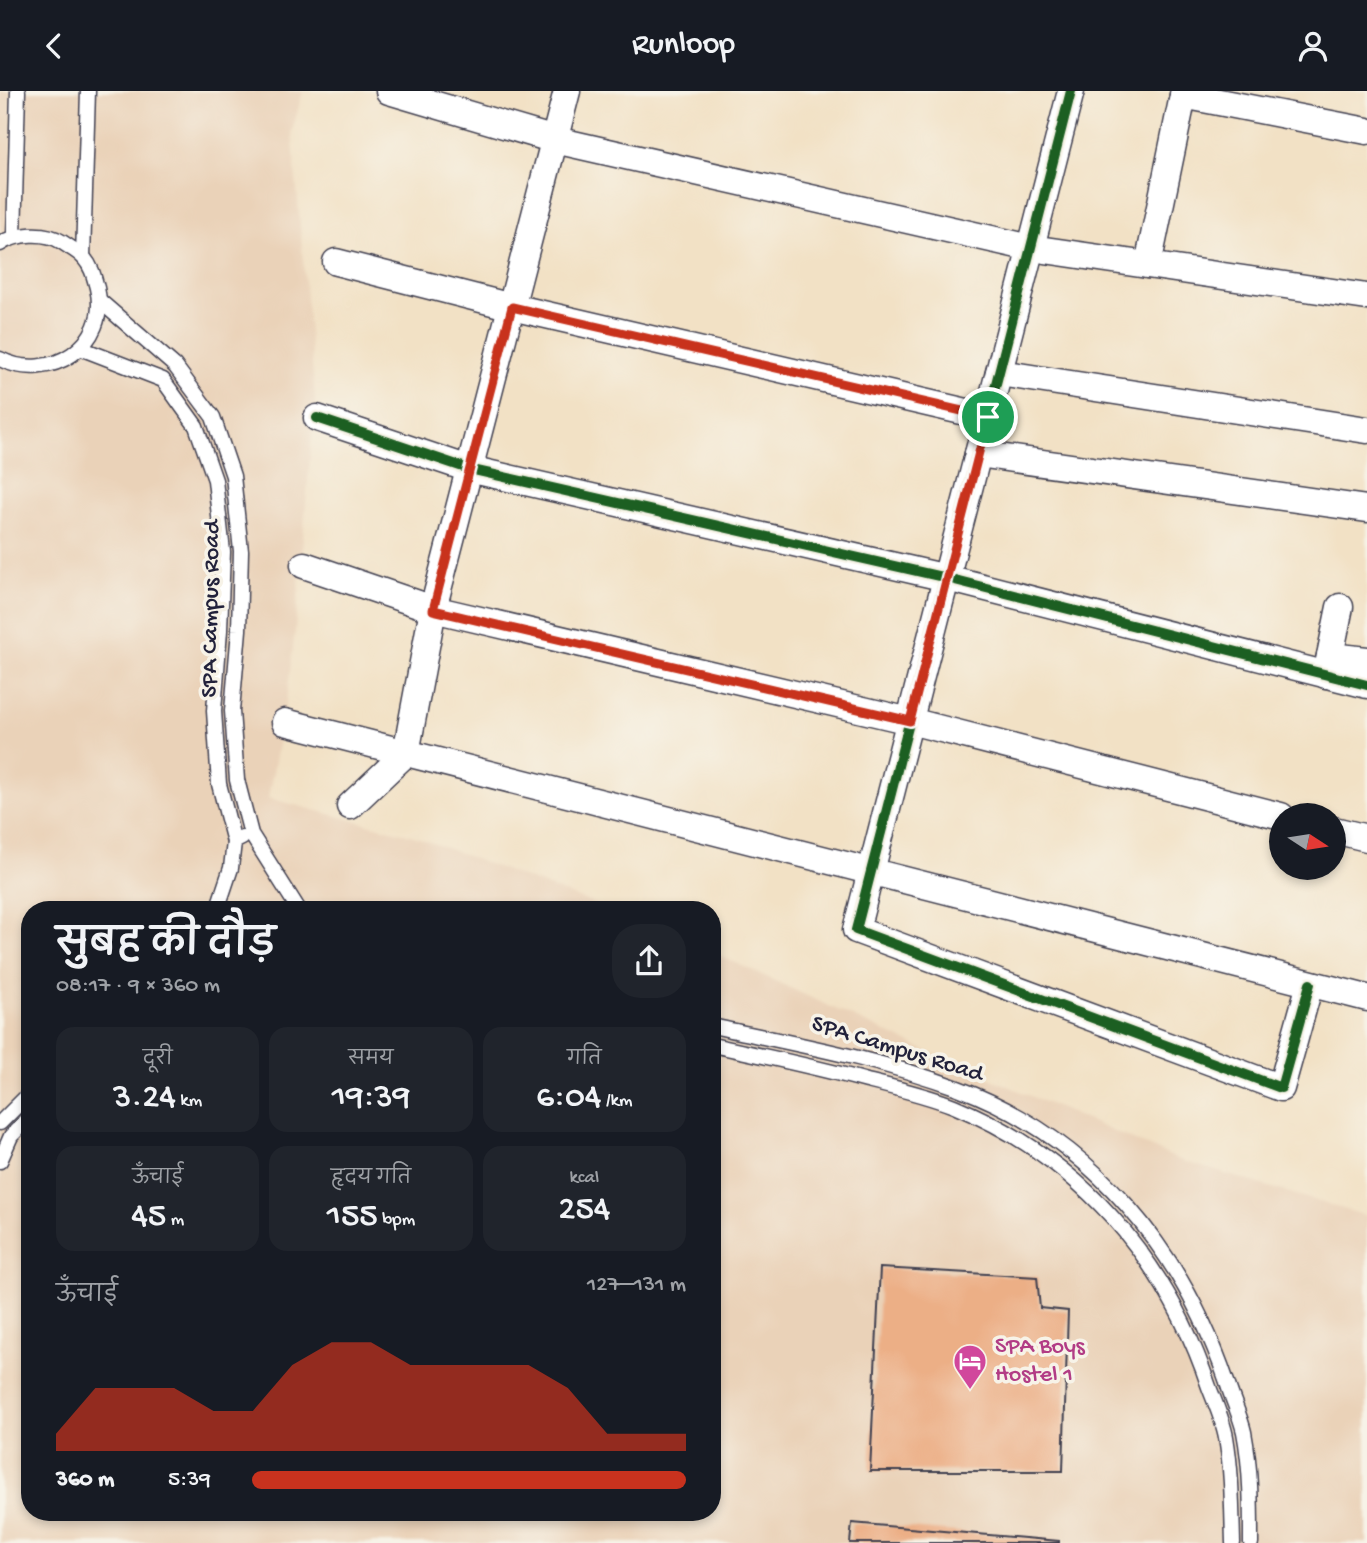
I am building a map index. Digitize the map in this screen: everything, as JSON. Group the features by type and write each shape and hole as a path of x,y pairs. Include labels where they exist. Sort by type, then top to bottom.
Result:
{"street":[{"path":"388,91 555,139 1031,248 1367,297"},
{"path":"351,806 406,753 433,610 567,91"},
{"path":"1071,91 856,930 1281,1088 1310,984"},
{"path":"1148,265 1183,93 1367,131"},
{"path":"336,261 512,307 988,417"},
{"path":"999,373 1367,430"},
{"path":"317,418 469,469 1328,665 1367,685"},
{"path":"978,454 1367,509"},
{"path":"304,565 433,610 910,721 1269,813"},
{"path":"1328,665 1340,607"},
{"path":"1328,665 1367,660"},
{"path":"285,722 1367,998"},
{"path":"1346,833 1367,838"}],"lane":[{"path":"14,237 18,91"},
{"path":"83,257 88,91"},
{"path":"0,244 14,237 41,235 56,239 83,257 92,271 100,301 96,324 80,348 59,363 40,368 10,364 0,359"},
{"name":"SPA Campus Road","path":"100,301 175,366 213,417 233,476 241,551 239,631 232,711 237,780 251,834 293,901"},
{"path":"80,348 163,380 196,426 215,480 223,552 214,711 219,784 234,842 231,868 220,901"},
{"path":"234,842 251,834"},
{"name":"SPA Campus Road","path":"721,1028 896,1069 959,1089 1010,1111 1070,1149 1116,1192 1159,1243 1197,1306 1220,1361 1243,1432 1250,1495 1251,1543"},
{"path":"721,1047 809,1066 952,1106 1001,1128 1058,1164 1103,1205 1144,1254 1180,1315 1203,1367 1226,1436 1233,1543"},
{"path":"0,1123 21,1102"},
{"path":"0,1161 11,1136 21,1126"}],"shaded area":[{"path":"0,91 303,91 292,131 315,400 295,631 286,703 268,798 414,836 586,901 21,901 21,1521 721,1521 721,956 924,1050 1182,1161 1367,1216 1367,1543 0,1543"}],"building":[{"name":"SPA Boys Hostel 1","path":"880,1268 1037,1277 1040,1308 1068,1311 1063,1471 870,1471"},
{"path":"852,1523 1059,1541 1059,1543 850,1543"}],"cycle path":[{"path":"1071,91 856,930 1281,1088 1310,984"},
{"path":"317,418 469,469 947,578 1367,685"}],"place":[{"name":"SPA Boys Hostel 1","path":"970,1391"}],"route":[{"path":"512,307 988,417 910,721 433,610 512,307"}]}
